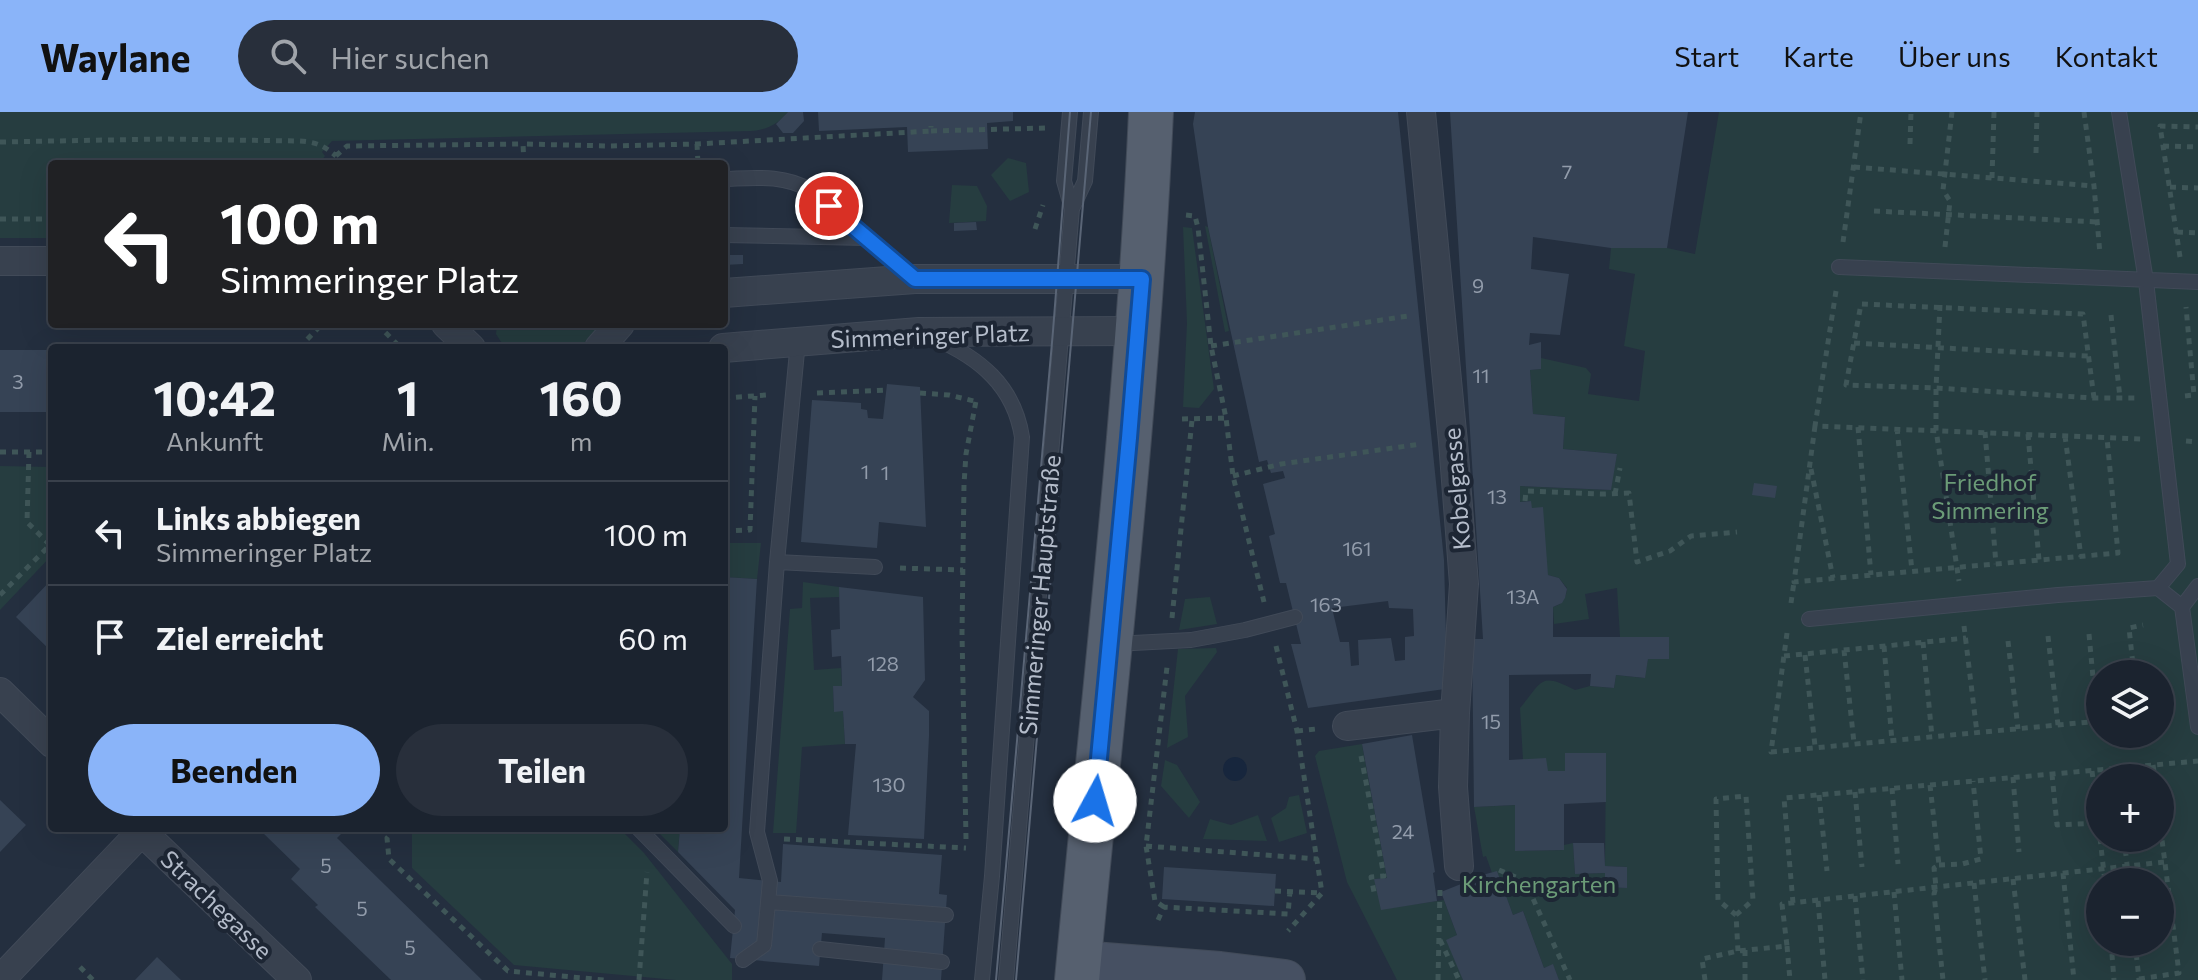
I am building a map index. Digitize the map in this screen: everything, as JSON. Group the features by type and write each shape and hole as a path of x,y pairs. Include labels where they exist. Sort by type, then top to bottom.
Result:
{"main road":[{"path":"1151,112 1138,331 1078,970 1220,972 1285,980"}],"street":[{"name":"Kobelgasse","path":"1421,112 1464,584 1453,787 1459,866"},
{"path":"0,261 48,261"},
{"path":"728,293 915,279 1142,279"},
{"path":"602,344 616,328"},
{"name":"Simmeringer Platz","path":"728,348 919,332 1138,331"},
{"path":"0,692 48,739"},
{"path":"1347,726 1455,713"},
{"path":"0,980 138,832"},
{"name":"Strachegasse","path":"144,832 297,980"}],"lane":[{"name":"Simmeringer Hauptstraße","path":"1070,112 1064,181 1072,209"},
{"name":"Simmeringer Hauptstraße","path":"1006,980 1072,209 1085,181 1091,112"},
{"path":"2119,112 2146,281 2178,564 2198,579"},
{"path":"728,179 776,178 800,184 915,279"},
{"path":"728,235 867,238"},
{"path":"1839,267 2191,282"},
{"path":"919,332 971,358 1005,389 1019,423 1022,450 982,980"},
{"path":"743,960 764,945 769,902 770,881 758,835 777,562 798,341"},
{"path":"777,562 875,567"},
{"path":"2158,588 2178,564"},
{"path":"2182,607 2198,586"},
{"path":"1809,619 2158,588 2182,607 2198,727"},
{"path":"1110,645 1220,635 1295,617"},
{"path":"642,832 734,926"},
{"path":"769,902 946,915"},
{"path":"820,949 942,962"}],"path":[{"path":"1861,112 1794,582 2118,553 2107,437"},
{"path":"1910,144 1911,112"},
{"path":"1952,112 1943,190 1950,201 1950,215 1941,272 1936,430 1957,567 1977,733"},
{"path":"1992,178 1994,112"},
{"path":"2036,153 2037,112"},
{"path":"2084,112 2098,222 2101,279"},
{"path":"2094,398 2083,314 1861,304 1846,385 2094,398 2196,395 2191,282 2177,232 2160,126 2198,127"},
{"path":"332,160 347,146 697,144 931,129 1055,129"},
{"path":"0,142 163,139 299,141 315,142 336,156"},
{"path":"523,144 524,160"},
{"path":"697,144 698,160"},
{"path":"2163,146 2198,147"},
{"path":"1854,167 2094,186"},
{"path":"2170,187 2198,188"},
{"path":"1035,229 1043,204"},
{"path":"1874,211 2098,222"},
{"path":"1195,216 1211,346 1226,418 1233,476 1297,731 1318,859 1322,893 1288,931"},
{"path":"0,219 48,219"},
{"path":"2177,232 2198,233"},
{"path":"1211,346 1440,313"},
{"path":"2111,315 2120,398"},
{"path":"303,344 318,328"},
{"path":"381,328 397,344"},
{"path":"1854,343 2088,356"},
{"path":"920,393 949,395 999,408 1013,403"},
{"path":"728,398 755,396 750,530 728,531"},
{"path":"965,862 963,570 966,454 976,401"},
{"path":"1182,419 1226,418"},
{"path":"1192,420 1146,846 1155,901 1164,907 1301,916"},
{"path":"1815,426 2163,439"},
{"path":"1858,427 1871,575"},
{"path":"1897,428 1912,571"},
{"path":"1985,432 1996,564"},
{"path":"2028,434 2039,560"},
{"path":"2065,436 2081,557"},
{"path":"1233,476 1281,464 1410,446"},
{"path":"0,452 48,452"},
{"path":"29,452 27,522 48,543"},
{"path":"1810,463 1833,578"},
{"path":"1615,494 1620,468"},
{"path":"1525,501 1526,491 1629,493 1637,562 1670,551 1691,536 1737,532"},
{"path":"0,595 48,549"},
{"path":"875,567 963,570"},
{"path":"2132,660 2129,628 2143,625"},
{"path":"2089,634 2092,660"},
{"path":"2048,636 2058,725"},
{"path":"1966,638 1784,656 1771,752 2086,722"},
{"path":"2008,641 2018,729"},
{"path":"1923,642 1932,737"},
{"path":"1884,646 1892,741"},
{"path":"1844,650 1854,743"},
{"path":"1805,655 1815,746"},
{"path":"1360,752 1384,876 1371,877 1375,897"},
{"path":"2164,764 2198,761"},
{"path":"1793,903 1784,798 2086,771"},
{"path":"2052,774 2057,825 2086,824"},
{"path":"2013,777 2019,852"},
{"path":"1943,980 1934,868 1981,859 1973,781"},
{"path":"1930,785 1939,865"},
{"path":"1892,788 1898,864"},
{"path":"1855,792 1862,867"},
{"path":"1819,795 1827,871"},
{"path":"1736,915 1753,900 1746,796 1716,799 1718,900 1736,915 1738,951"},
{"path":"392,832 387,838 389,859 508,971 604,980"},
{"path":"758,835 966,848"},
{"path":"639,980 648,864 654,844"},
{"path":"1146,846 1318,859"},
{"path":"2102,852 2104,868 2164,862"},
{"path":"2126,852 2127,866"},
{"path":"2136,956 2139,980 2179,973 2163,852"},
{"path":"1499,870 1525,881 1570,980"},
{"path":"1790,980 1782,904 2086,870"},
{"path":"2063,873 2074,980"},
{"path":"2013,879 2025,980"},
{"path":"1974,883 1985,980"},
{"path":"1275,891 1322,893"},
{"path":"1288,914 1290,891"},
{"path":"1894,892 1902,980"},
{"path":"1855,896 1863,980"},
{"path":"1438,980 1440,901"},
{"path":"1818,901 1825,980"},
{"path":"1158,920 1164,907"},
{"path":"1440,939 1459,980"},
{"path":"1705,980 1702,959 1738,951 1787,946"},
{"path":"1745,950 1745,980"},
{"path":"2112,956 2114,980"},
{"path":"80,967 93,980"}],"green space":[{"path":"0,112 788,112 772,126 751,131 332,141 322,152 325,156 322,160 48,160 48,238 0,238"},
{"name":"Friedhof Simmering","path":"1719,112 2198,112 2198,980 1559,980 1553,965 1544,968 1523,911 1513,915 1497,872 1492,873 1486,856 1483,857 1474,807 1515,805 1516,851 1564,850 1564,845 1573,843 1575,874 1605,873 1605,887 1627,888 1627,867 1605,866 1606,753 1565,753 1565,771 1548,771 1523,760 1520,708 1538,685 1548,680 1575,690 1590,686 1614,688 1616,675 1644,678 1648,659 1669,659 1669,637 1620,637 1617,588 1585,594 1589,619 1554,624 1553,607 1563,600 1567,588 1559,578 1548,575 1530,501 1520,502 1520,486 1610,490 1617,454 1563,449 1565,417 1533,414 1530,370 1541,369 1541,358 1586,368 1591,374 1588,394 1639,401 1645,351 1624,346 1635,274 1609,269 1611,248 1667,248 1695,254"},
{"path":"1008,158 1026,163 1029,192 1010,201 991,175"},
{"path":"952,185 977,186 987,206 986,221 949,223"},
{"path":"1205,226 1208,227 1229,331 1225,332"},
{"path":"1183,227 1192,228 1214,389 1199,408 1183,407 1187,323"},
{"path":"497,328 597,328 583,344 502,344 496,334"},
{"path":"0,466 48,467 48,559 0,610"},
{"path":"728,543 761,543 757,579 728,577"},
{"path":"803,582 839,587 839,597 810,598 814,670 841,668 842,686 833,687 834,711 843,711 845,744 802,747 796,833 773,833 790,609 802,608"},
{"path":"1210,597 1217,624 1179,630 1185,599"},
{"path":"1216,648 1217,652 1185,696 1188,737 1167,748 1178,649"},
{"path":"1362,744 1387,878 1375,879 1382,909 1444,900 1457,935 1463,980 1397,980 1347,882 1315,756 1319,751"},
{"path":"1165,760 1177,765 1200,802 1189,818 1161,786"},
{"path":"1299,795 1307,833 1279,842 1271,818 1286,808 1289,797"},
{"path":"1258,815 1267,841 1203,839 1210,819 1231,825"},
{"path":"412,832 623,832 644,853 732,964 732,980 676,980 514,965 412,868"},
{"path":"658,832 680,832 678,852"}],"water":[{"path":"1235,757 1244,760 1247,769 1244,778 1235,781 1226,778 1223,769 1226,760"}],"building":[{"path":"788,112 803,112 804,121 793,133 783,133 776,124"},
{"path":"818,112 1013,112 1013,121 987,123 988,149 908,152 907,127 819,131"},
{"path":"1195,112 1398,112 1444,560 1445,689 1308,708 1291,644 1301,644 1286,583 1280,583 1269,536 1275,534 1263,484 1285,478 1283,471 1271,473 1267,460 1259,462 1208,227 1193,124","holes":["1388,601 1389,608 1413,609 1414,636 1405,637 1405,660 1395,661 1391,638 1358,640 1359,665 1351,666 1349,642 1340,642 1332,608"]},
{"path":"1450,112 1688,112 1667,248 1611,248 1533,237 1531,269 1569,274 1560,335 1530,333 1529,345 1541,342 1541,369 1530,370 1533,414 1565,417 1563,449 1617,454 1611,490 1520,486 1520,502 1531,501 1532,508 1543,507 1548,575 1559,578 1567,589 1562,603 1553,607 1553,637 1669,637 1669,659 1648,659 1645,678 1616,675 1614,688 1590,686 1591,674 1509,675 1509,760 1546,758 1548,771 1565,771 1565,753 1606,753 1606,802 1564,804 1564,850 1515,851 1515,805 1474,807 1472,639 1483,639"},
{"path":"976,222 977,230 954,231 954,223"},
{"path":"728,255 743,255 743,264 728,265"},
{"path":"0,350 48,350 48,412 0,412"},
{"path":"887,384 920,387 926,527 879,522 877,548 801,542 812,400 861,403 861,409 867,410 868,418 883,419"},
{"path":"1754,483 1777,486 1775,498 1752,495"},
{"path":"728,577 757,579 739,878 781,882 783,844 942,855 939,894 947,895 941,980 882,980 885,938 822,933 819,966 730,958 735,910 678,852 680,832 728,832"},
{"path":"48,583 48,648 16,617"},
{"path":"839,587 923,597 925,680 913,697 929,711 924,839 848,835 856,744 845,744 843,711 834,712 833,686 842,686 841,656 832,657 831,630 840,629"},
{"path":"1412,735 1437,901 1381,910 1374,879 1387,878 1362,744"},
{"path":"0,800 26,825 0,852"},
{"path":"262,832 343,832 337,838 482,980 391,980 315,907 318,905 291,879 300,869"},
{"path":"1573,843 1604,843 1605,866 1627,867 1627,888 1605,887 1605,873 1575,874"},
{"path":"1164,867 1276,874 1274,906 1162,899"},
{"path":"1497,871 1513,915 1523,911 1544,968 1553,964 1559,980 1463,980 1446,940 1457,935 1441,892"},
{"path":"157,957 181,980 135,980"}],"tram line":[{"path":"996,980 1070,112"},
{"path":"1016,980 1091,112"}],"route":[{"path":"829,206 915,279 1142,279 1095,801"}],"park label":[{"name":"Kirchengarten","path":"1539,883"}]}
